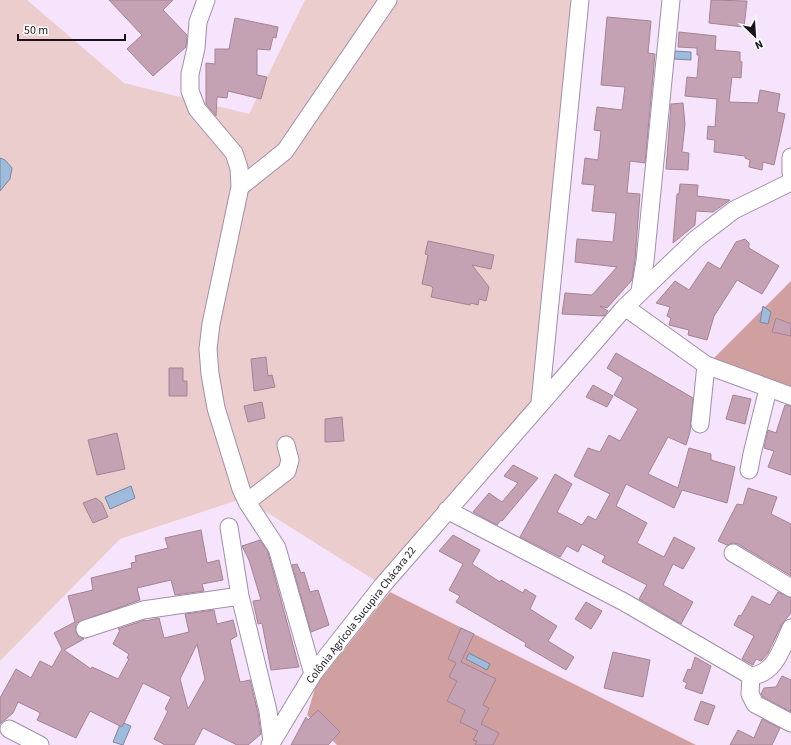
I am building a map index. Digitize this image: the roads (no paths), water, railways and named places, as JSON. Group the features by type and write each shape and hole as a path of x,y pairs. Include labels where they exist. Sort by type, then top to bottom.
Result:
{"street":[{"path":"206,0 198,22 196,48 190,74 190,91 196,109 234,153 239,168 240,187 211,324 208,349 210,374 216,408 236,474 247,502 277,548 313,674"},
{"path":"240,187 285,151 388,0"},
{"path":"540,403 580,0"},
{"path":"640,291 645,261 671,0"},
{"path":"791,157 791,173"},
{"name":"Colônia Agrícola Sucupira Chácara 22","path":"271,743 313,674 382,586 625,307 696,239 734,210 791,182"},
{"path":"625,307 706,365 768,389 791,396"},
{"path":"700,424 706,365"},
{"path":"749,470 768,389"},
{"path":"247,502 287,470 290,460 286,445"},
{"path":"447,510 624,602 750,676 760,675 774,664 790,634"},
{"path":"229,527 240,596 268,711 271,743"},
{"path":"733,553 791,588"},
{"path":"85,629 143,610 240,596"},
{"path":"750,676 750,694 755,704 791,723"},
{"path":"9,729 40,745"}],"water":[{"path":"675,51 691,52 691,60 674,59"},
{"path":"0,158 5,160 12,168 10,179 0,191"},
{"path":"763,306 771,312 768,324 760,322"},
{"path":"131,486 135,498 110,509 105,497"},
{"path":"469,653 490,664 487,670 466,659"},
{"path":"121,722 131,726 123,745 113,742"}]}
